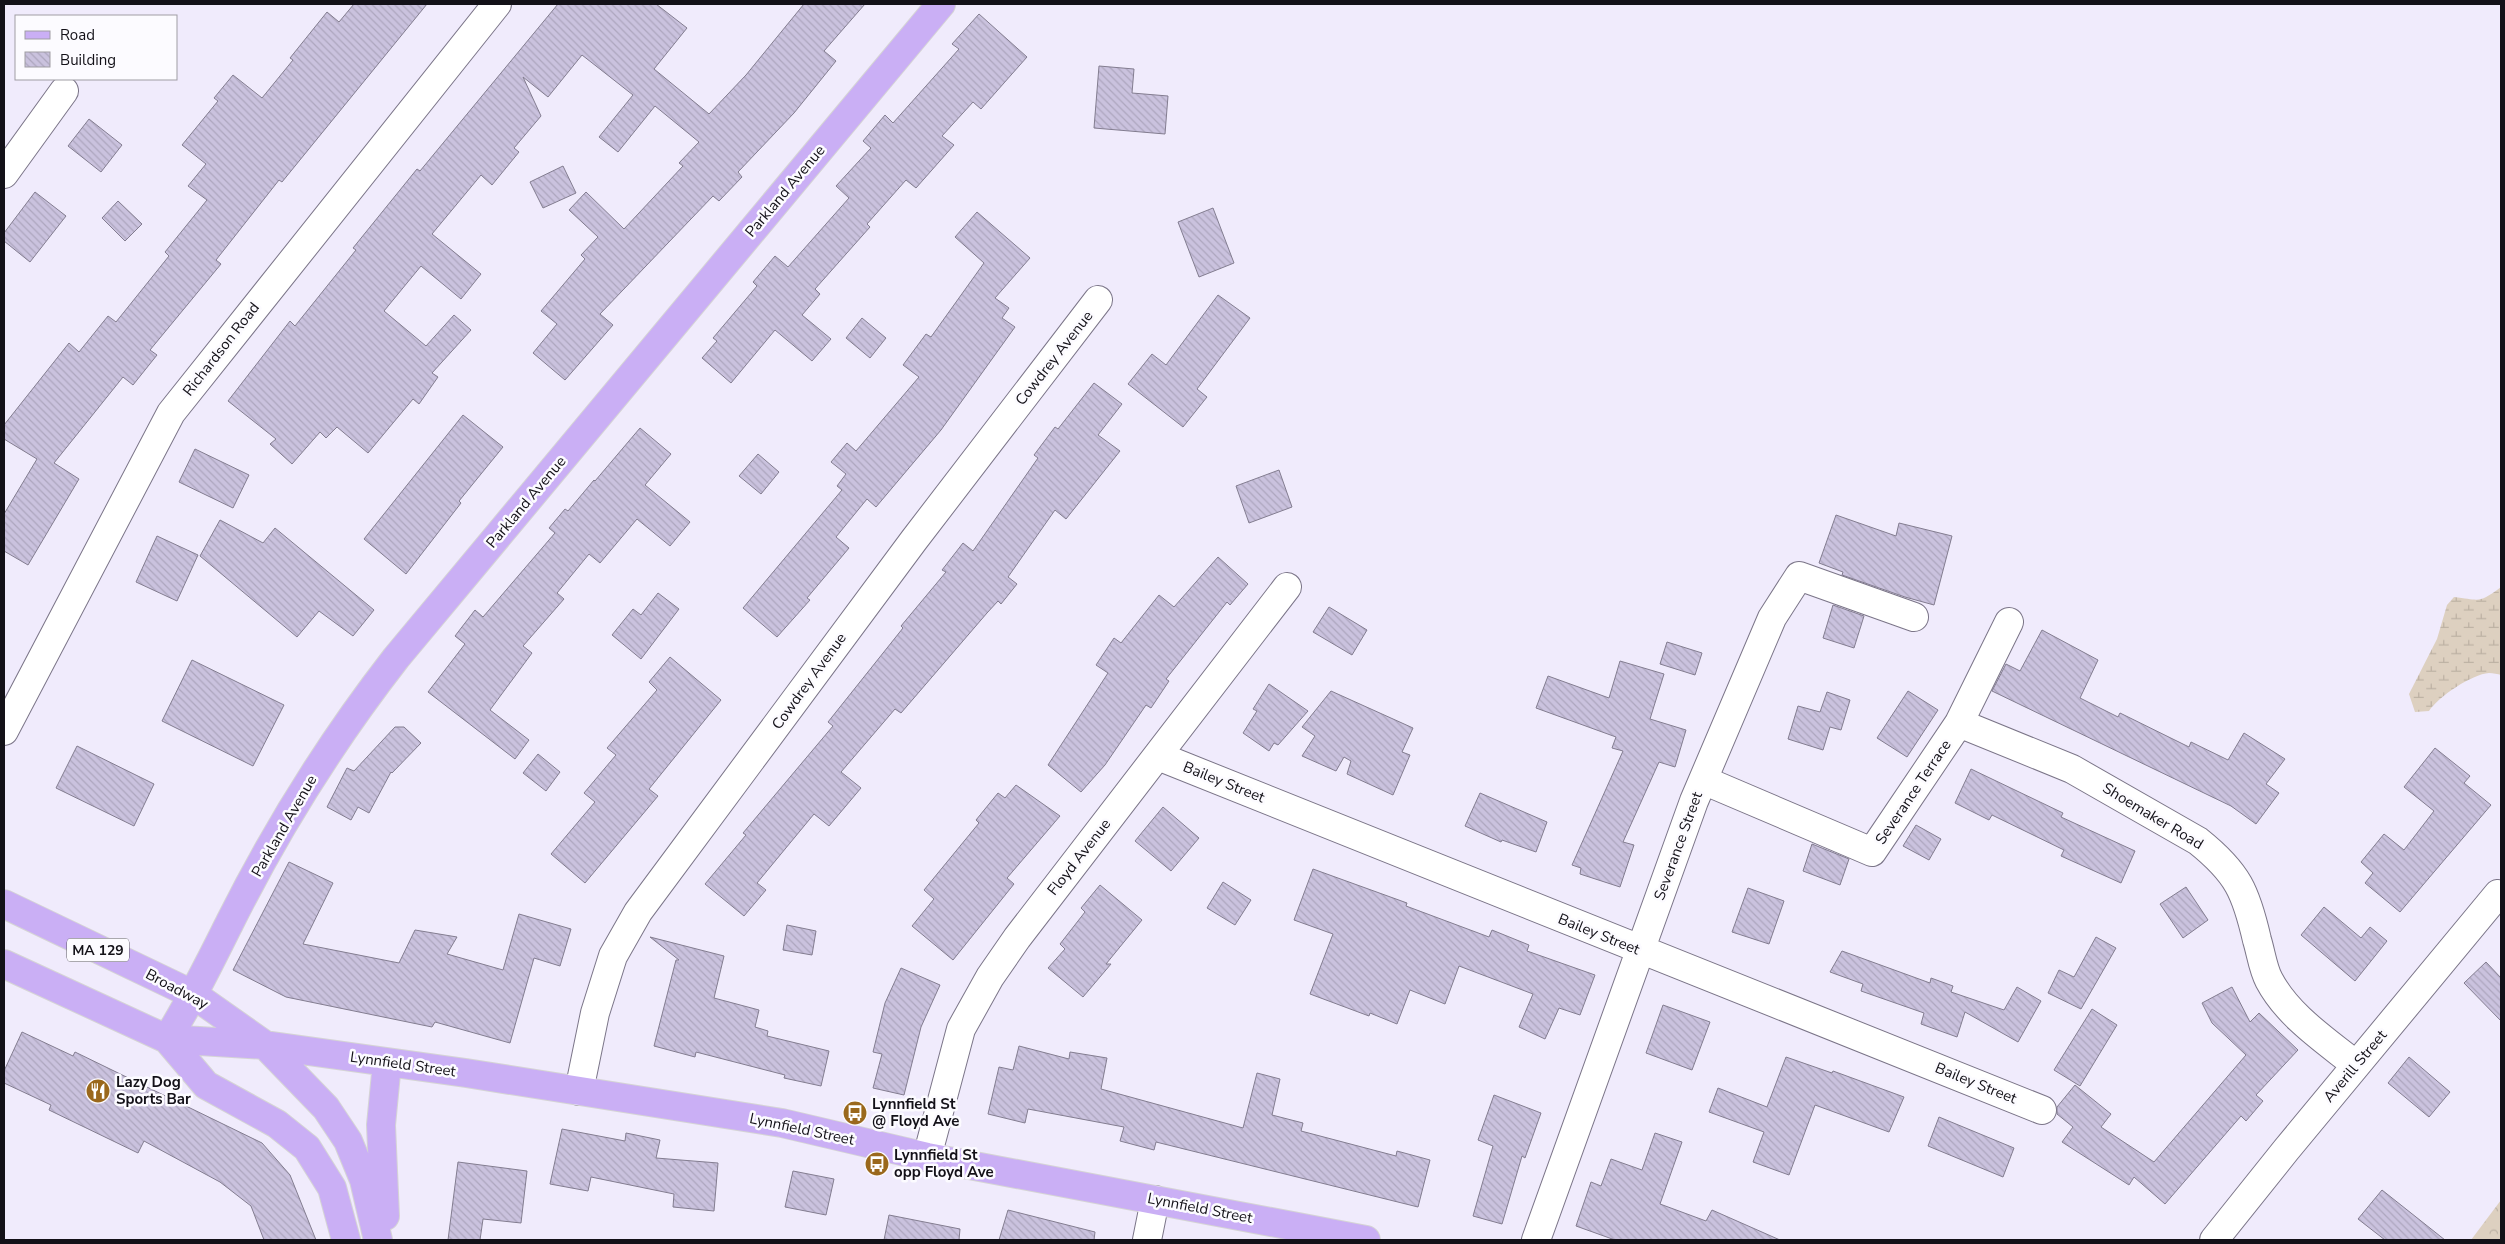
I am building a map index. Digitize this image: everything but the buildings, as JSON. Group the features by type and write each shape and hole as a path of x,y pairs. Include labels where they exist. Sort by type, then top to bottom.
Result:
{"main road":[{"name":"Parkland Avenue","path":"167,1039 194,995 240,904 312,776 336,742 350,717 396,658 941,4"},
{"name":"Broadway","path":"4,904 194,995 264,1045 326,1108 348,1141 364,1180 378,1240"},
{"name":"MA 129","path":"4,964 167,1039 264,1045"},
{"path":"167,1039 206,1085 277,1124 307,1148 332,1188 346,1240"},
{"name":"Lynnfield Street","path":"264,1045 782,1123 927,1157 1366,1240"},
{"path":"387,1240 381,1125 388,1063"}],"street":[{"name":"Richardson Road","path":"4,731 172,413 496,4"},
{"path":"4,174 64,92"},
{"name":"Cowdrey Avenue","path":"579,1091 595,1013 613,956 638,912 914,540 1098,300"},
{"name":"Severance Street","path":"1536,1240 1640,950 1704,780 1772,618 1798,576 1914,617"},
{"name":"Floyd Avenue","path":"927,1157 960,1029 973,1004 1016,938 1287,587"},
{"name":"Severance Terrace","path":"1704,780 1872,852 1959,723 2009,622"},
{"name":"Shoemaker Road","path":"1959,723 2072,769 2198,841 2214,854 2244,891 2268,979 2283,1001 2304,1023 2356,1066"},
{"name":"Bailey Street","path":"1158,756 2042,1110"},
{"name":"Averill Street","path":"2214,1240 2498,894"},
{"path":"1147,1240 1154,1200"}],"green space":[{"path":"2501,587 2501,675 2489,673 2474,677 2447,693 2429,711 2415,712 2409,694 2437,639 2447,605 2454,597 2479,600"},
{"path":"2501,1200 2501,1240 2471,1240"}],"place":[{"name":"Lazy Dog Sports Bar","path":"98,1091"},
{"name":"Lynnfield St @ Floyd Ave","path":"855,1113"},
{"name":"Lynnfield St opp Floyd Ave","path":"877,1164"}]}
